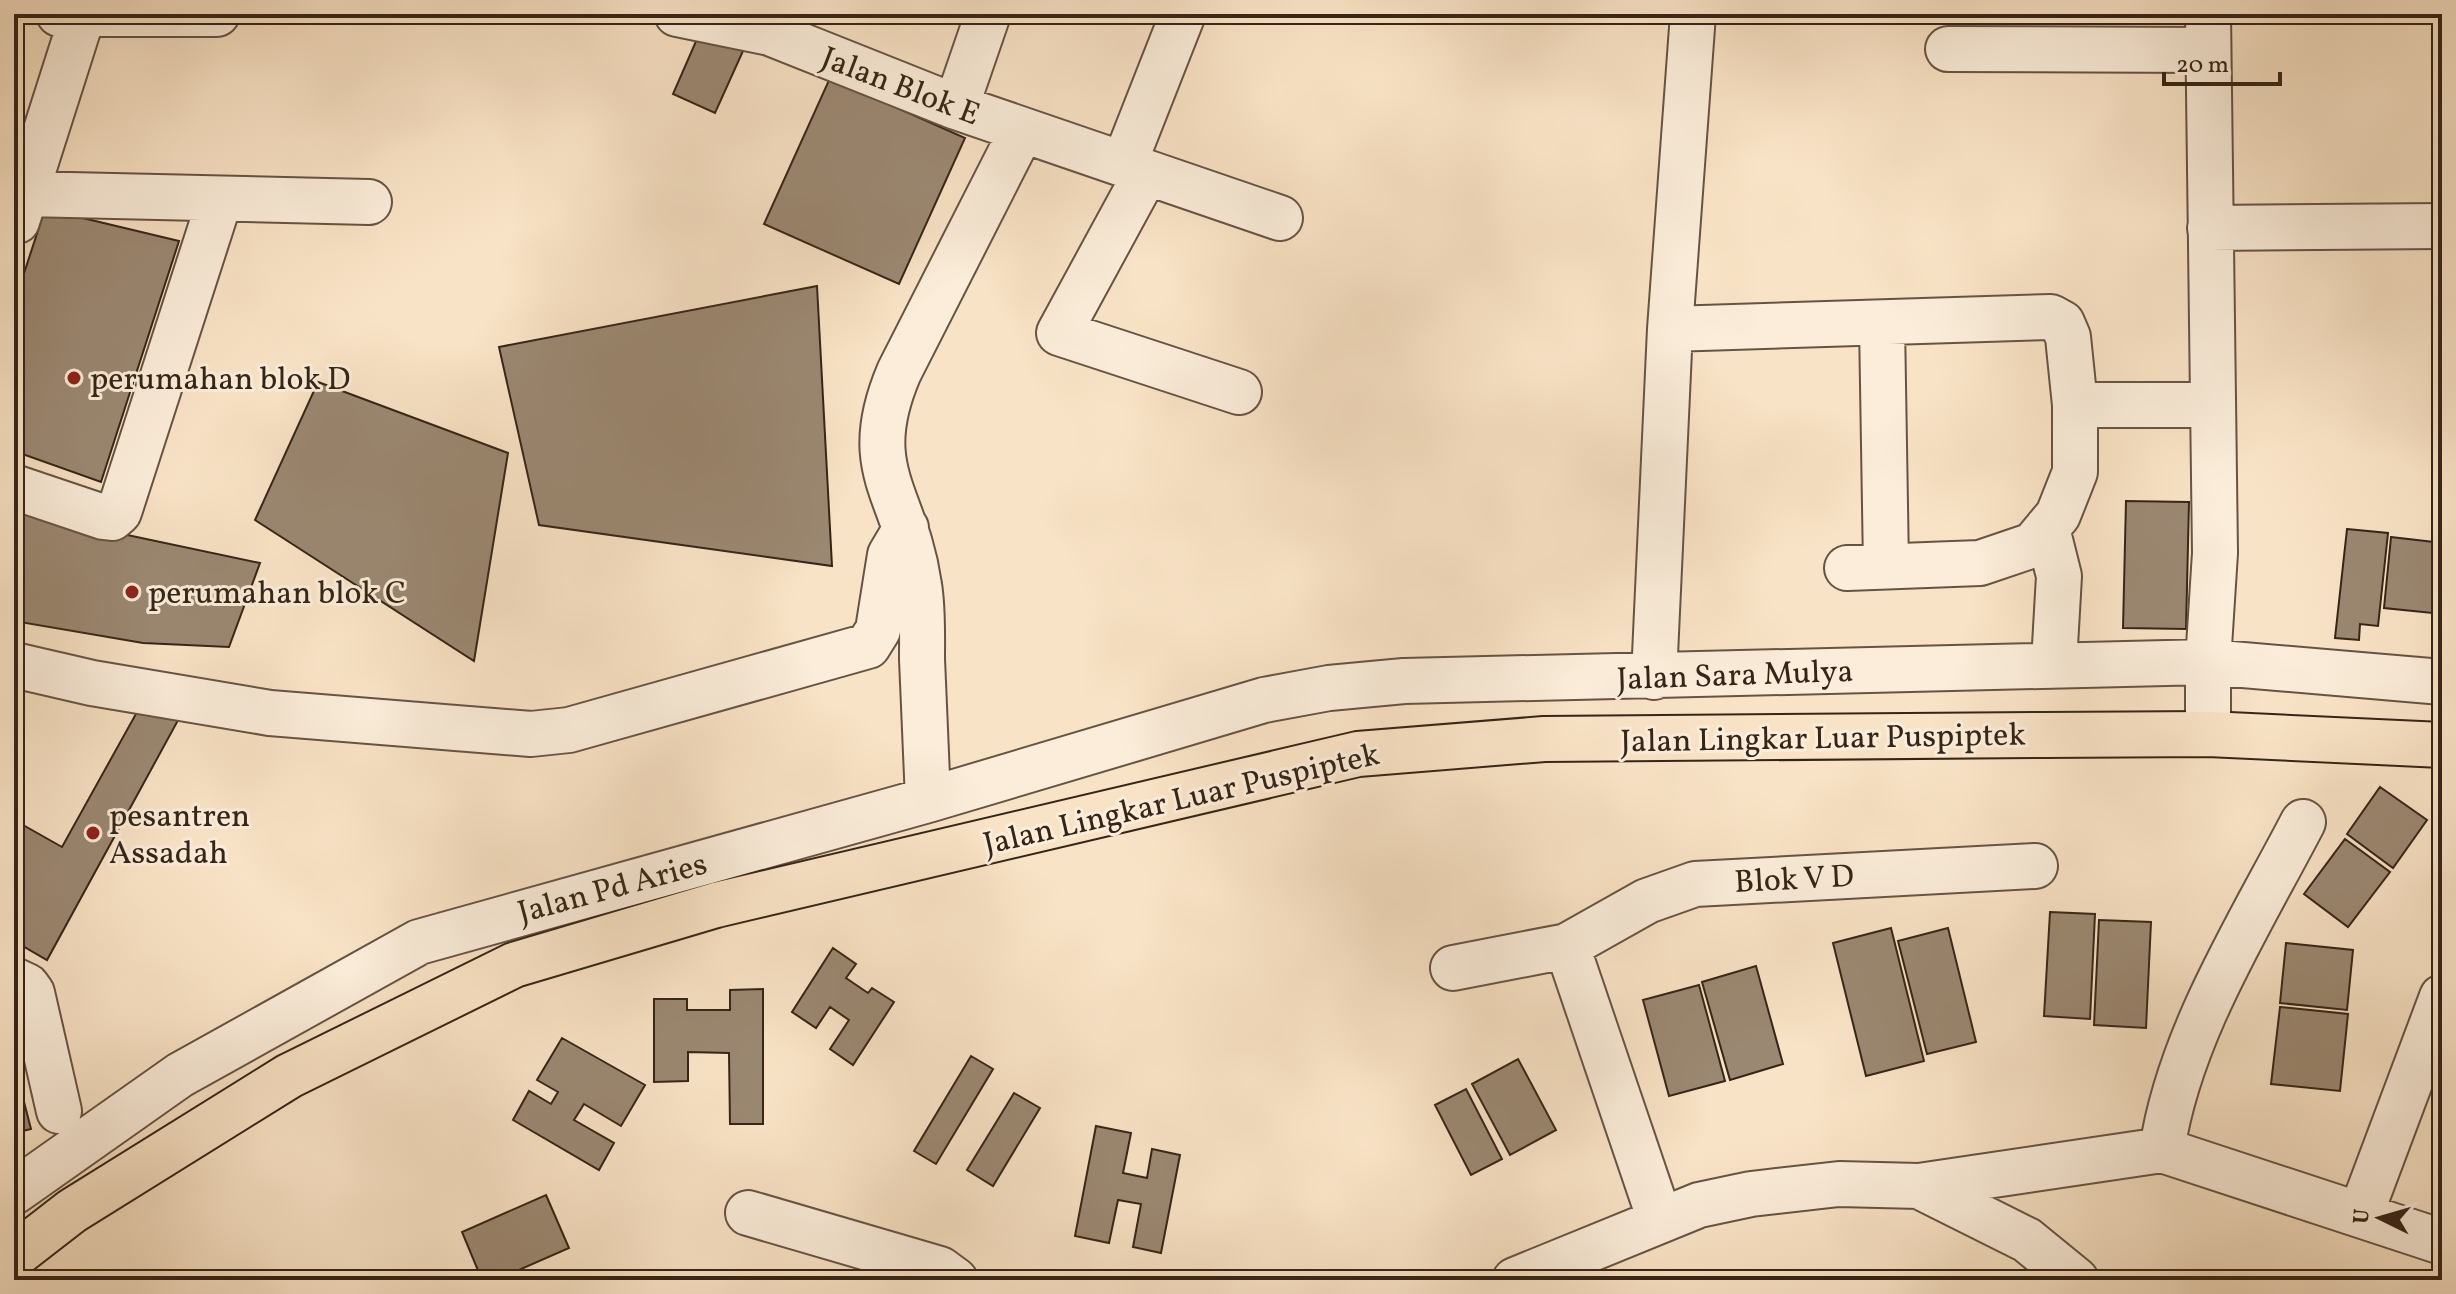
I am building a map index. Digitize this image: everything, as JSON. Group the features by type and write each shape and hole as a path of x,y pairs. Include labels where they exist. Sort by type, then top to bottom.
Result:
{"main road":[{"name":"Jalan Lingkar Luar Puspiptek","path":"14,1256 72,1211 289,1076 514,965 716,905 1358,754 1544,739 2208,734 2442,745"}],"street":[{"path":"217,14 75,15 18,209 220,199 369,202"},
{"name":"Jalan Blok E","path":"677,14 775,24 956,107 1280,218"},
{"path":"956,107 988,14"},
{"path":"1183,14 1135,168 1059,333 1239,392"},
{"path":"1654,677 1670,329 1693,14"},
{"path":"1948,49 2208,32 2215,553 2208,662 2208,734"},
{"path":"928,800 920,587 906,528 882,462 880,439 889,397 1022,130"},
{"path":"14,487 103,517 112,518 119,512 220,199"},
{"path":"2210,228 2442,226"},
{"path":"1670,329 2051,317 2062,323 2068,337 2075,405 2075,472 2058,515 2033,545 1980,563 1867,567 1882,324"},
{"path":"2075,405 2211,405"},
{"path":"14,665 92,683 270,713 503,732 569,730 868,646 878,630 890,555 906,528"},
{"path":"2047,528 2059,576 2054,663"},
{"name":"Jalan Sara Mulya","path":"1264,700 1329,688 1404,681 1654,677 2054,663 2208,662 2442,682"},
{"name":"Jalan Pd Aries","path":"14,1192 180,1075 419,942 928,800 1264,700"},
{"path":"2162,1150 2166,1121 2210,1000 2303,822"},
{"name":"Blok V D","path":"1453,968 1567,946 1647,901 1695,884 2035,866"},
{"path":"1567,946 1660,1220"},
{"path":"14,980 27,986 32,993 59,1111"},
{"path":"2361,1213 2442,997"},
{"path":"1515,1280 1699,1205 1751,1194 1839,1184 1919,1186 2162,1150 2442,1242"},
{"path":"1919,1186 2027,1240 2076,1280"},
{"path":"748,1213 940,1269 955,1280"}],"building":[{"path":"700,32 743,51 715,113 673,94"},
{"path":"830,78 965,138 899,284 764,224"},
{"name":"perumahan blok D","path":"45,209 179,241 101,482 14,451 14,304"},
{"path":"817,286 832,566 539,525 499,347"},
{"path":"318,382 508,453 474,661 255,520"},
{"path":"2126,501 2189,502 2186,629 2123,628"},
{"name":"perumahan blok C","path":"14,511 260,563 229,647 143,643 14,621"},
{"path":"2347,529 2388,533 2378,626 2360,624 2359,640 2335,638"},
{"path":"2391,537 2442,543 2442,614 2384,608"},
{"name":"pesantren Assadah","path":"147,694 182,713 47,960 14,941 14,820 62,847"},
{"path":"2380,787 2427,820 2393,868 2347,834"},
{"path":"2345,839 2390,872 2348,927 2304,894"},
{"path":"2050,912 2095,914 2090,1019 2044,1016"},
{"path":"2099,920 2151,922 2146,1028 2094,1025"},
{"path":"1891,928 1924,1061 1866,1076 1833,943"},
{"path":"1948,928 1976,1042 1927,1054 1898,941"},
{"path":"2286,943 2353,950 2347,1010 2280,1003"},
{"path":"833,948 856,964 846,978 868,993 872,988 894,1002 853,1065 830,1049 849,1020 830,1007 816,1028 792,1012"},
{"path":"1756,966 1783,1064 1730,1080 1702,982"},
{"path":"1699,985 1725,1081 1669,1096 1643,1000"},
{"path":"763,989 763,1124 730,1124 729,1053 688,1052 688,1081 654,1082 654,999 687,999 687,1010 730,1010 730,990"},
{"path":"2280,1007 2348,1014 2340,1091 2271,1084"},
{"path":"562,1038 645,1085 621,1126 584,1104 574,1120 614,1143 599,1170 513,1120 529,1091 551,1104 558,1092 537,1080"},
{"path":"971,1056 993,1069 936,1164 914,1151"},
{"path":"1518,1059 1556,1130 1510,1155 1472,1084"},
{"path":"14,1063 31,1129 14,1133"},
{"path":"1466,1089 1502,1159 1471,1175 1435,1105"},
{"path":"1014,1093 1040,1108 993,1186 967,1170"},
{"path":"1096,1126 1131,1133 1123,1173 1147,1178 1152,1149 1180,1155 1161,1253 1133,1247 1141,1204 1118,1200 1109,1243 1075,1236"},
{"path":"546,1195 569,1248 496,1280 482,1280 462,1232"}],"place":[{"name":"perumahan blok D","path":"74,378"},
{"name":"perumahan blok C","path":"132,592"},
{"name":"pesantren Assadah","path":"93,833"}]}
